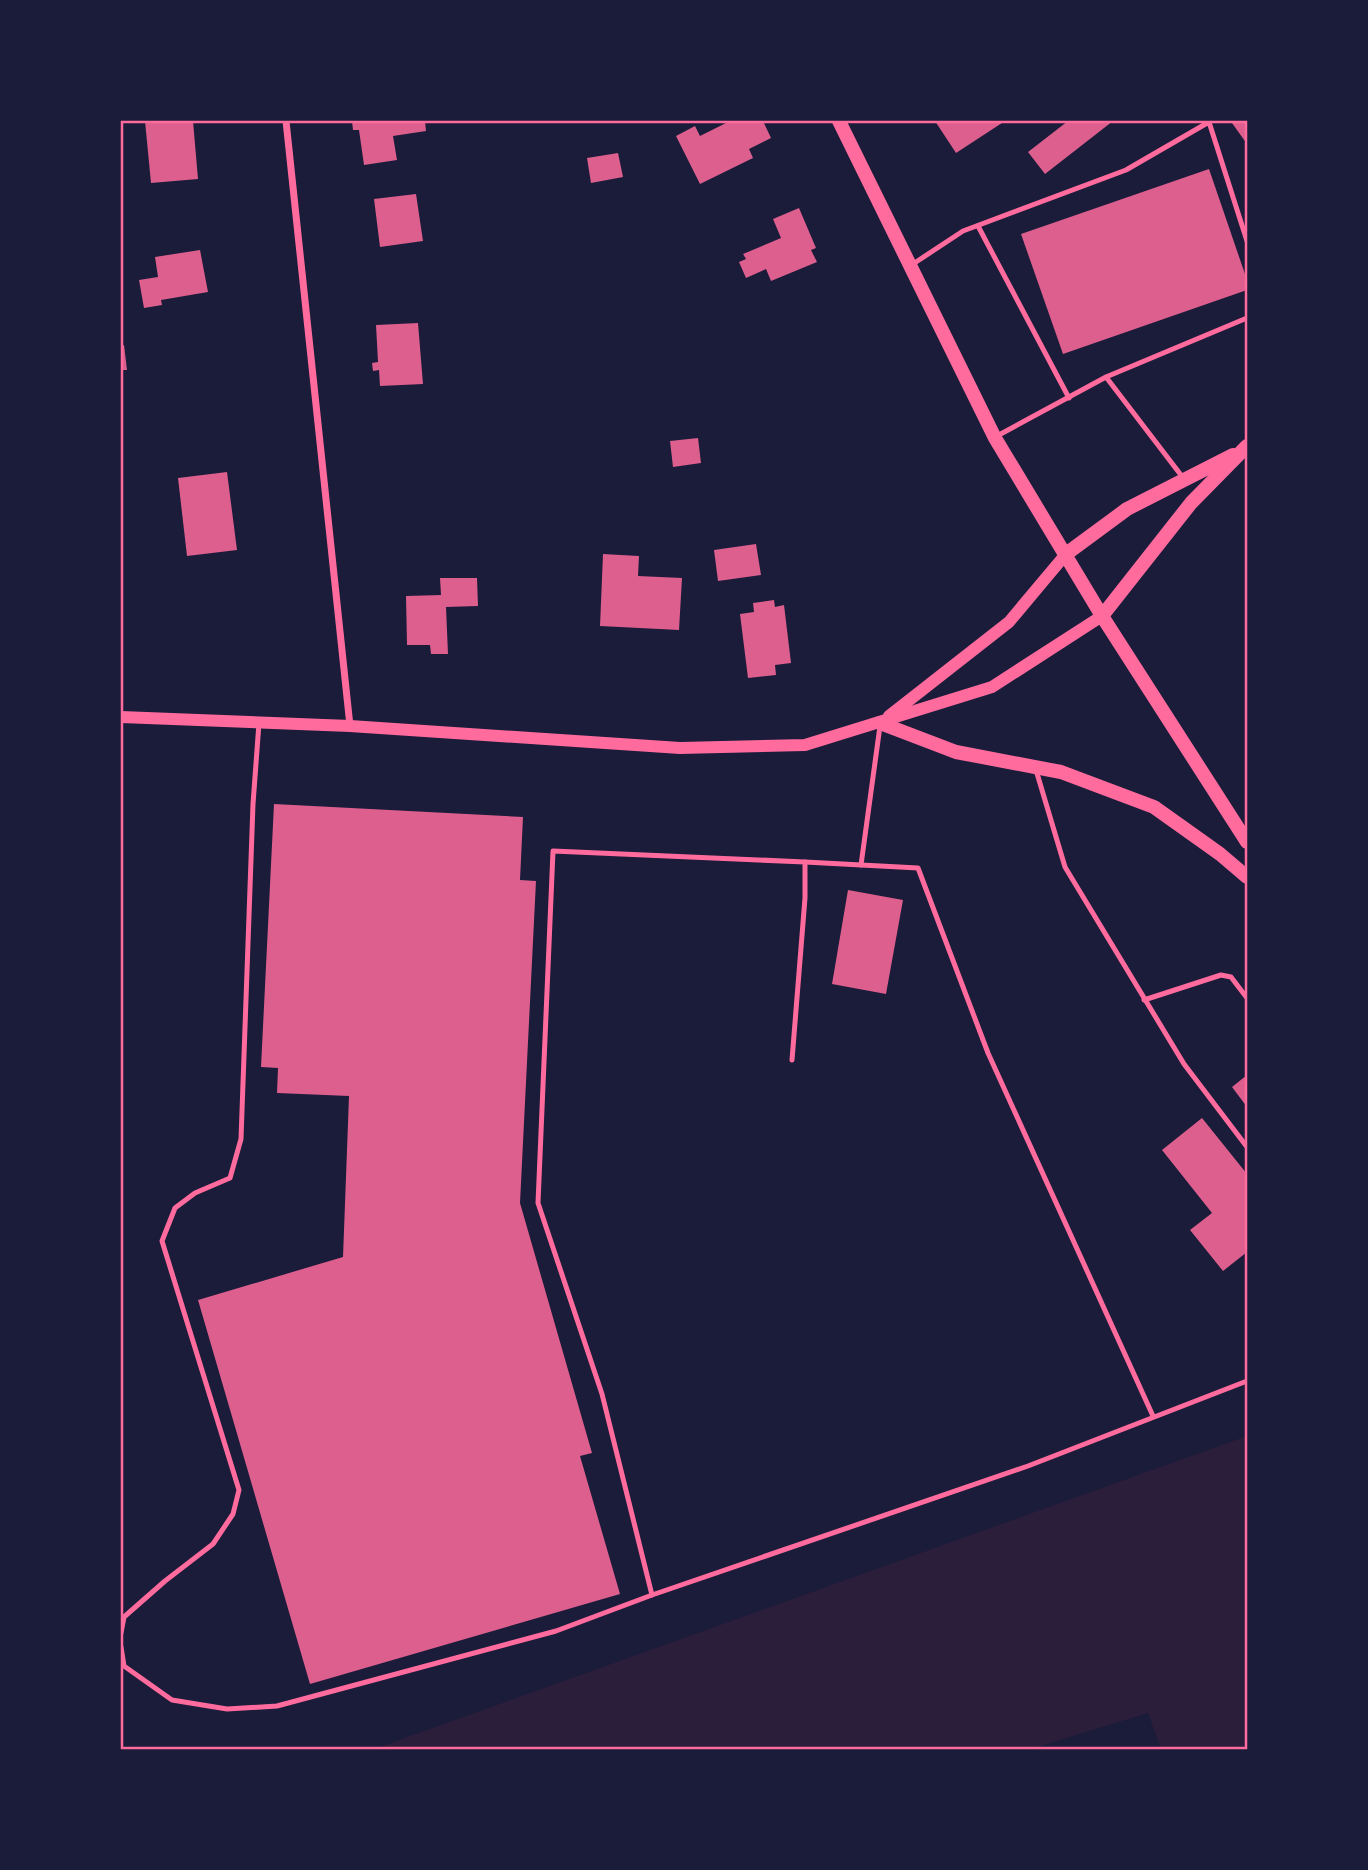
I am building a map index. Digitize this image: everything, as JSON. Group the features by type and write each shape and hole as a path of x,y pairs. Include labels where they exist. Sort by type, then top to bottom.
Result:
{"main road":[{"path":"839,121 995,438 1102,616 1247,842"},
{"path":"1066,554 1128,509 1245,448"},
{"path":"1102,616 1191,503 1245,448"},
{"path":"880,723 956,752 1061,772 1154,807 1220,854 1247,877"}],"street":[{"path":"286,121 350,726"},
{"path":"880,723 1009,622 1066,554"},
{"path":"121,717 350,726 680,748 805,745 992,687 1102,616"}],"lane":[{"path":"912,265 962,232 1126,170 1209,122 1247,241"},
{"path":"978,226 1069,398"},
{"path":"995,438 1106,377 1247,318"},
{"path":"1106,377 1184,479"},
{"path":"121,1633 124,1618 165,1581 213,1544 233,1514 239,1490 162,1241 176,1209 195,1192 230,1178 241,1139 253,804 259,722"},
{"path":"861,865 880,723"},
{"path":"1035,767 1066,867 1184,1064 1247,1147"},
{"path":"652,1595 602,1394 538,1203 553,851 918,868 988,1053 1153,1416"},
{"path":"792,1060 805,898 805,862"},
{"path":"1144,1000 1221,975 1231,977 1247,999"},
{"path":"121,1647 124,1666 172,1700 227,1709 277,1706 556,1631 652,1595 1028,1466 1247,1381"}],"shaded area":[{"path":"1247,1436 1247,1749 1161,1749 1148,1713 1031,1749 374,1749"}],"building":[{"path":"145,121 193,121 198,179 151,183"},
{"path":"352,121 425,121 426,131 393,136 397,160 364,165 359,130 353,130"},
{"path":"730,121 763,121 771,138 749,149 753,158 700,184 676,136 695,126 700,136"},
{"path":"935,121 1005,121 956,153"},
{"path":"1068,121 1113,121 1045,174 1028,152"},
{"path":"1247,121 1247,144 1232,123"},
{"path":"618,153 623,177 591,183 587,158"},
{"path":"1209,169 1247,280 1247,290 1063,354 1021,234"},
{"path":"416,194 423,241 380,247 374,199"},
{"path":"799,208 816,248 811,250 817,262 771,281 766,269 746,278 739,262 746,259 743,254 781,238 773,219"},
{"path":"200,250 208,292 161,300 162,305 144,308 139,280 158,277 155,257"},
{"path":"418,323 423,384 380,386 379,370 373,371 372,363 378,362 376,325"},
{"path":"124,345 127,370 121,370 121,346"},
{"path":"698,438 701,463 673,467 670,441"},
{"path":"227,472 237,550 187,556 178,478"},
{"path":"756,544 761,575 718,581 714,550"},
{"path":"603,554 639,556 638,576 682,578 679,630 600,626"},
{"path":"440,578 477,578 478,606 446,607 448,654 431,654 430,645 407,645 406,596 441,595"},
{"path":"774,600 775,607 784,605 791,663 775,665 776,675 748,678 740,614 754,612 753,603"},
{"path":"274,804 523,817 520,880 536,881 520,1203 592,1453 580,1456 620,1594 310,1684 198,1300 343,1257 349,1096 277,1093 278,1068 261,1067"},
{"path":"848,890 903,900 886,994 832,984"},
{"path":"1247,1075 1247,1107 1232,1087"},
{"path":"1202,1118 1247,1174 1247,1252 1223,1271 1190,1230 1212,1213 1162,1150"}]}
